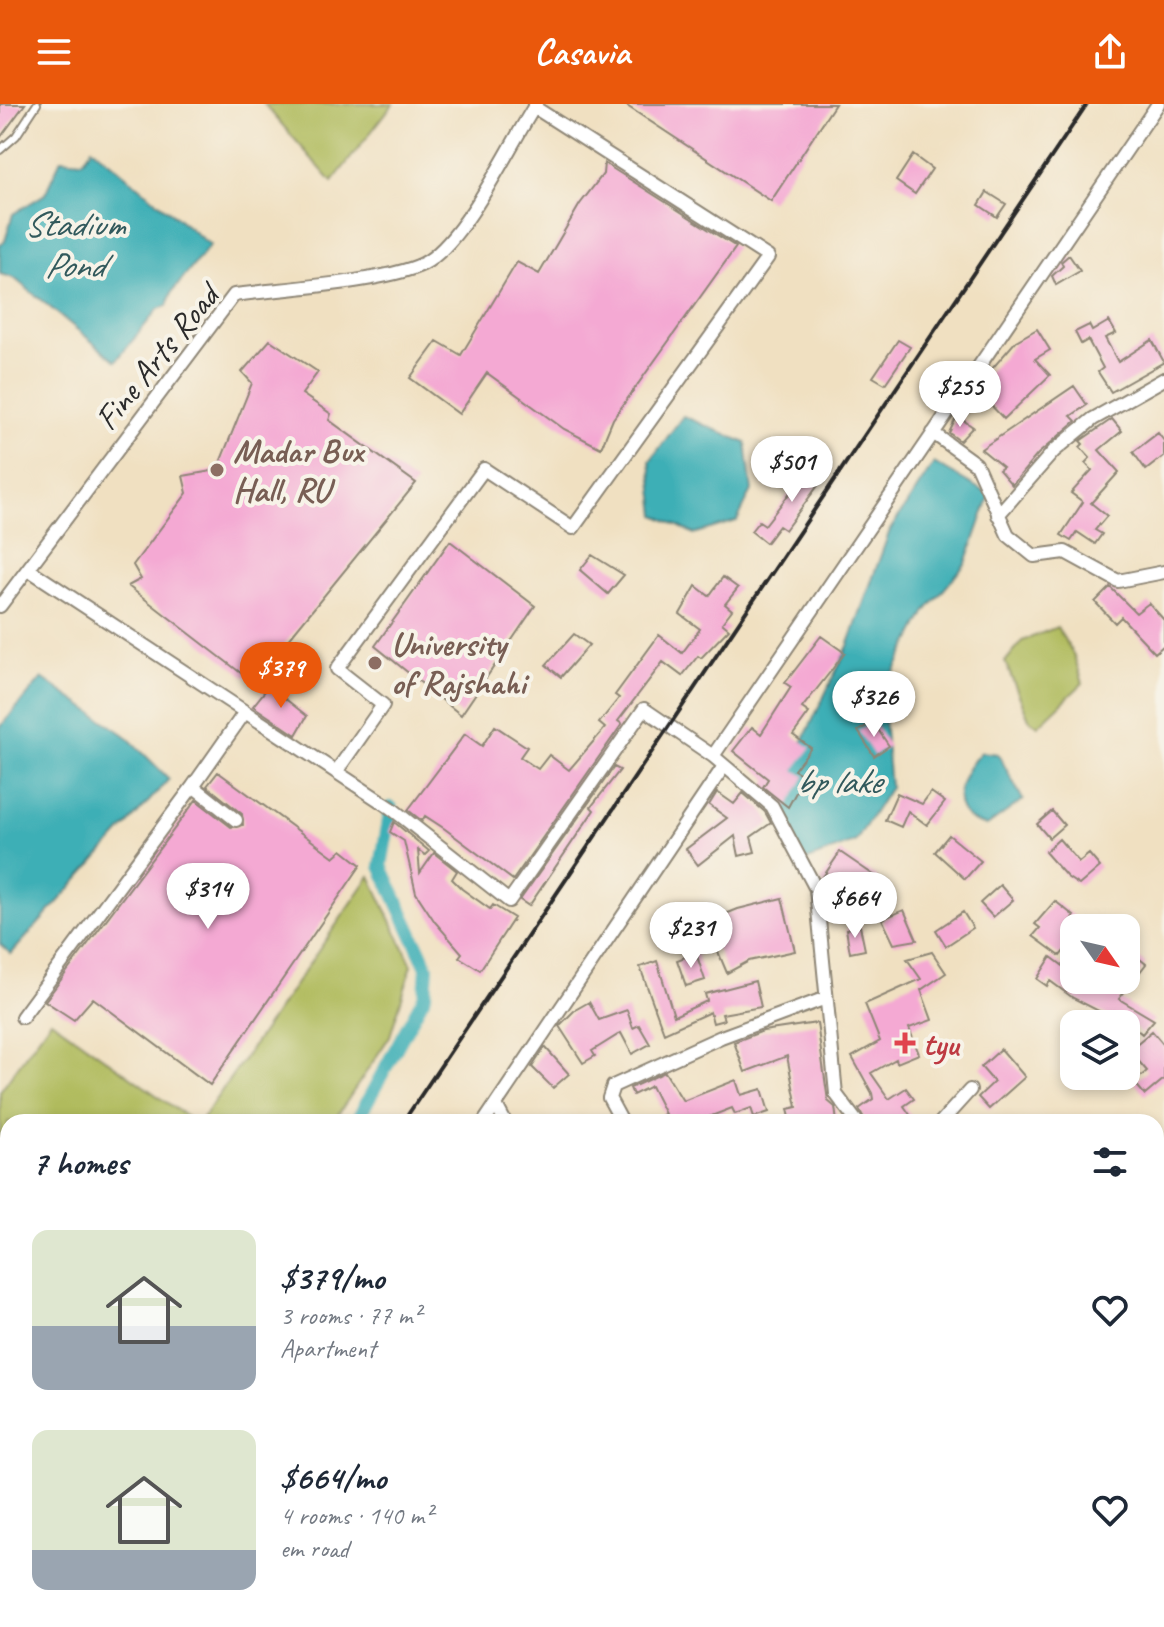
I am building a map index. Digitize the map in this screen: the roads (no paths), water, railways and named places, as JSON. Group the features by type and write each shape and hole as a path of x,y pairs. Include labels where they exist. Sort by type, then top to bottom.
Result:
{"street":[{"path":"713,756 1158,104"},
{"path":"336,772 383,705 337,669 484,469 573,528 768,257 535,106"},
{"name":"Fine Arts Road","path":"0,606 234,295 384,276 428,262 466,219 535,106"},
{"path":"998,515 1054,451 1073,435 1093,419 1164,379"},
{"path":"933,433 976,464 1008,535 1034,556 1065,552 1118,581 1164,572"},
{"path":"28,569 391,808 509,901 644,709 713,756 772,806 816,889 836,1094 851,1114"},
{"path":"22,1017 245,712"},
{"path":"490,1114 724,766"},
{"path":"193,786 236,820"},
{"path":"618,1114 609,1098 613,1086 721,1037 826,998"},
{"path":"948,1114 970,1090"},
{"path":"496,1105 501,1114"}],"lane":[{"path":"0,150 16,136 37,104"}],"water":[{"name":"Stadium Pond","path":"92,148 210,245 172,292 167,306 158,309 116,361 14,278 0,274 0,244 5,241 13,214 45,194 61,159 82,161"},
{"path":"683,416 746,443 752,490 737,521 694,534 656,515 650,461"},
{"name":"bp lake","path":"934,463 990,495 966,563 926,611 882,695 890,787 856,841 803,862 772,806 848,646 890,530"},
{"path":"42,678 125,735 169,779 11,954 0,944 0,727"},
{"path":"981,752 998,754 1023,800 987,826 964,814 959,794 966,772"}],"waterway":[{"path":"360,1114 425,995 427,967 381,866 391,808"}],"railway":[{"path":"408,1114 1087,104"}],"place":[{"name":"Madar Bux Hall, RU","path":"217,470"},
{"name":"University of Rajshahi","path":"375,663"},
{"name":"tyu","path":"905,1043"}]}
